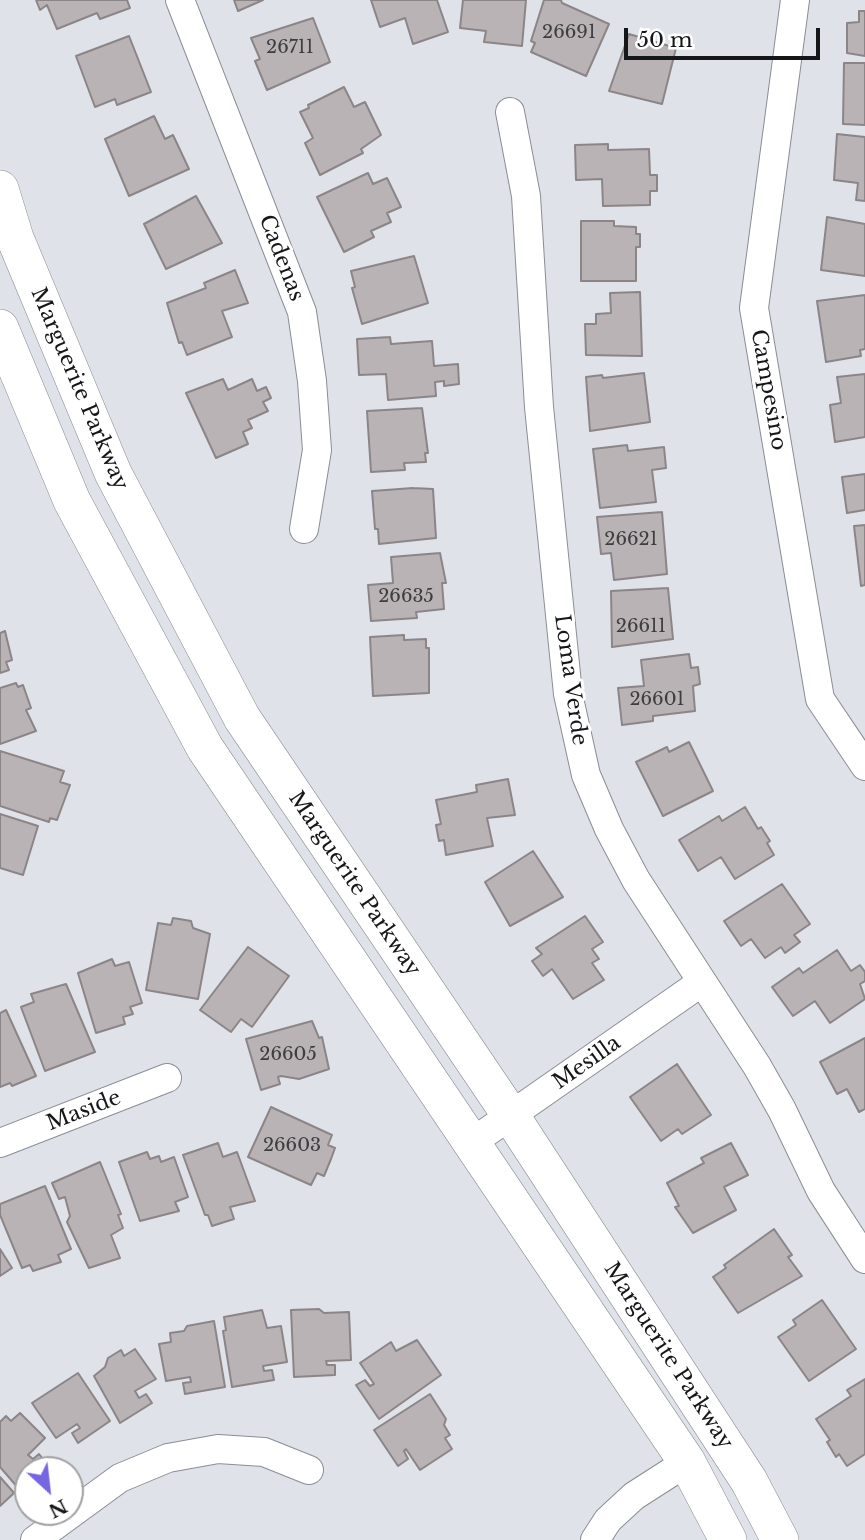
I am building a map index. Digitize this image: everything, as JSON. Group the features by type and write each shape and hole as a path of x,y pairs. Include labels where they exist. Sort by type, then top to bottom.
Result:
{"main road":[{"name":"Marguerite Parkway","path":"0,189 15,239 113,473 242,718 511,1115 750,1481 780,1540"},
{"name":"Marguerite Parkway","path":"0,328 72,501 205,748 687,1462 728,1540"}],"street":[{"name":"Cadenas","path":"180,0 302,312 312,380 317,450 304,530"},
{"name":"Campesino","path":"795,0 754,308 820,699 865,766"},
{"name":"Loma Verde","path":"510,112 526,196 539,407 568,694 586,775 609,829 636,880 776,1099 821,1191 865,1259"},
{"name":"Mesilla","path":"471,1143 702,982"},
{"name":"Maside","path":"0,1143 167,1079"},
{"path":"35,1540 120,1478 168,1458 218,1449 253,1451 264,1452 309,1470"},
{"path":"595,1540 608,1520 634,1496 687,1462"}],"building":[{"path":"36,0 127,0 130,8 100,19 97,13 57,29 47,5 40,10"},
{"path":"234,0 263,0 238,11"},
{"path":"371,0 437,0 448,32 413,44 405,18 380,27"},
{"path":"463,0 526,0 522,46 484,42 486,31 460,28"},
{"path":"544,0 561,0 562,3 609,24 586,76 531,52 535,43 531,41"},
{"path":"859,11 865,11 865,56 847,53 847,23 859,22"},
{"path":"313,18 330,62 267,90 255,61 260,59 251,38"},
{"path":"629,34 676,48 662,104 609,91"},
{"path":"129,36 151,92 117,105 115,99 95,107 76,56"},
{"path":"844,63 865,63 865,125 843,124"},
{"path":"344,87 354,107 365,102 381,135 361,149 363,153 320,175 305,143 313,138 300,112 309,108 308,105"},
{"path":"154,116 165,139 173,135 189,169 129,196 105,139"},
{"path":"837,134 865,137 865,201 856,200 858,183 834,180"},
{"path":"608,144 608,150 649,149 650,175 657,175 657,191 650,191 650,205 603,206 602,179 576,180 575,145"},
{"path":"368,173 373,184 387,178 401,207 387,213 391,222 371,231 374,237 344,252 317,197"},
{"path":"196,196 222,243 166,269 144,224"},
{"path":"827,217 865,224 865,276 821,270"},
{"path":"581,221 614,221 614,226 636,227 636,234 640,234 640,247 636,247 636,281 581,281"},
{"path":"414,256 428,303 362,324 352,288 355,287 351,271"},
{"path":"235,270 248,303 222,311 232,337 187,355 182,342 179,343 167,303 206,288 204,283"},
{"path":"640,292 642,356 586,355 585,324 596,324 596,314 611,313 610,293"},
{"path":"865,295 865,349 860,350 861,356 826,362 817,301"},
{"path":"390,337 391,344 432,341 434,366 458,364 459,384 444,386 444,381 435,382 436,396 388,400 386,374 359,375 357,339"},
{"path":"644,373 650,422 590,431 586,377 602,375 603,378"},
{"path":"865,374 865,437 835,442 830,405 841,403 837,377"},
{"path":"223,379 228,390 252,379 257,391 266,387 271,398 263,402 268,411 248,420 252,428 243,432 248,444 216,458 186,393"},
{"path":"422,408 428,453 425,453 426,462 404,463 405,470 371,472 367,411"},
{"path":"627,445 628,451 664,447 666,468 652,470 656,502 600,508 593,449"},
{"path":"865,474 865,510 847,513 842,477"},
{"path":"433,489 436,538 379,544 372,491"},
{"path":"662,512 667,574 614,580 611,553 601,554 597,517"},
{"path":"865,525 865,585 861,586 854,526"},
{"path":"440,553 446,583 442,583 444,609 416,612 417,618 371,621 368,585 393,583 391,557"},
{"path":"668,588 673,639 612,647 611,591"},
{"path":"5,631 12,660 6,662 9,670 0,673 0,633"},
{"path":"404,635 404,640 426,639 426,648 429,648 429,693 373,696 370,637"},
{"path":"689,654 691,668 698,667 700,684 693,686 695,711 653,716 653,721 622,725 618,688 644,686 641,660"},
{"path":"16,683 18,687 23,685 31,708 26,710 36,731 0,744 0,688"},
{"path":"689,742 713,791 663,816 636,762 667,747 669,752"},
{"path":"0,751 64,771 60,782 70,785 57,820 50,818 49,822 0,806"},
{"path":"508,779 515,815 487,818 493,846 446,855 444,840 439,841 436,825 441,824 436,800 477,792 476,785"},
{"path":"745,807 758,829 761,827 770,841 767,843 774,855 735,879 721,857 698,871 679,840 719,816 722,821"},
{"path":"0,814 38,826 23,875 0,868"},
{"path":"533,851 563,897 510,926 485,882"},
{"path":"782,884 810,924 794,935 800,942 785,953 781,947 765,958 751,939 741,946 724,921"},
{"path":"585,916 603,942 592,949 599,959 592,963 604,980 573,999 552,969 543,976 532,961 542,954 536,948"},
{"path":"173,918 191,921 193,928 210,934 198,999 146,990 158,923 171,925"},
{"path":"248,947 289,976 252,1027 241,1019 231,1032 200,1010"},
{"path":"837,950 851,971 860,965 865,972 865,981 860,984 865,999 830,1023 815,1001 793,1016 772,987 799,968 803,973"},
{"path":"112,959 115,966 129,962 142,1003 130,1007 133,1014 123,1017 125,1024 96,1033 78,973"},
{"path":"66,984 95,1052 45,1071 21,1007 34,1002 31,994"},
{"path":"6,1010 36,1076 12,1086 10,1083 0,1087 0,1013"},
{"path":"312,1021 319,1038 322,1037 329,1069 299,1079 281,1076 278,1077 280,1084 261,1090 246,1039"},
{"path":"865,1038 865,1109 859,1112 847,1089 837,1094 820,1062"},
{"path":"677,1064 711,1115 682,1134 678,1129 661,1141 630,1097"},
{"path":"271,1107 332,1135 328,1145 335,1148 324,1176 317,1173 311,1185 248,1157"},
{"path":"218,1143 223,1157 237,1152 255,1201 230,1207 234,1219 212,1226 208,1215 205,1215 183,1155"},
{"path":"731,1143 748,1175 724,1187 736,1210 693,1233 675,1207 679,1206 667,1183 704,1163 701,1158"},
{"path":"147,1152 150,1159 159,1156 161,1162 174,1157 188,1197 175,1202 179,1211 140,1221 119,1162"},
{"path":"100,1162 121,1214 118,1215 123,1228 111,1235 120,1258 89,1268 67,1222 70,1216 65,1197 59,1199 52,1183"},
{"path":"45,1186 71,1249 58,1255 61,1262 33,1271 30,1265 22,1268 0,1215 0,1204"},
{"path":"774,1229 792,1255 788,1257 802,1276 738,1313 713,1277 726,1268 724,1265"},
{"path":"0,1249 12,1268 0,1276"},
{"path":"822,1300 856,1349 809,1381 778,1337 796,1325 793,1320"},
{"path":"319,1309 324,1313 349,1312 351,1360 326,1361 327,1365 335,1365 335,1375 294,1377 291,1310"},
{"path":"262,1310 267,1328 281,1326 287,1362 263,1366 264,1371 272,1370 274,1380 232,1387 223,1331 226,1330 224,1317"},
{"path":"214,1321 225,1387 185,1394 183,1383 191,1382 190,1377 166,1381 159,1344 171,1342 170,1333 184,1331 187,1326"},
{"path":"417,1340 441,1375 379,1419 356,1385 365,1380 370,1386 374,1384 360,1363 391,1342 396,1351"},
{"path":"135,1349 156,1379 135,1391 139,1398 146,1394 152,1403 120,1423 94,1376 105,1367 108,1358 121,1350 124,1356"},
{"path":"78,1373 110,1421 78,1443 72,1433 80,1428 77,1424 56,1438 32,1403"},
{"path":"865,1379 865,1454 847,1466 839,1454 836,1457 827,1442 830,1440 816,1419 851,1396 847,1390"},
{"path":"430,1394 446,1419 444,1425 450,1435 445,1438 452,1449 420,1470 406,1449 404,1451 408,1459 398,1466 374,1430"},
{"path":"20,1413 45,1438 29,1456 14,1456 14,1483 0,1467 0,1422 6,1416 11,1421"},
{"path":"0,1477 14,1493 0,1506"}]}
